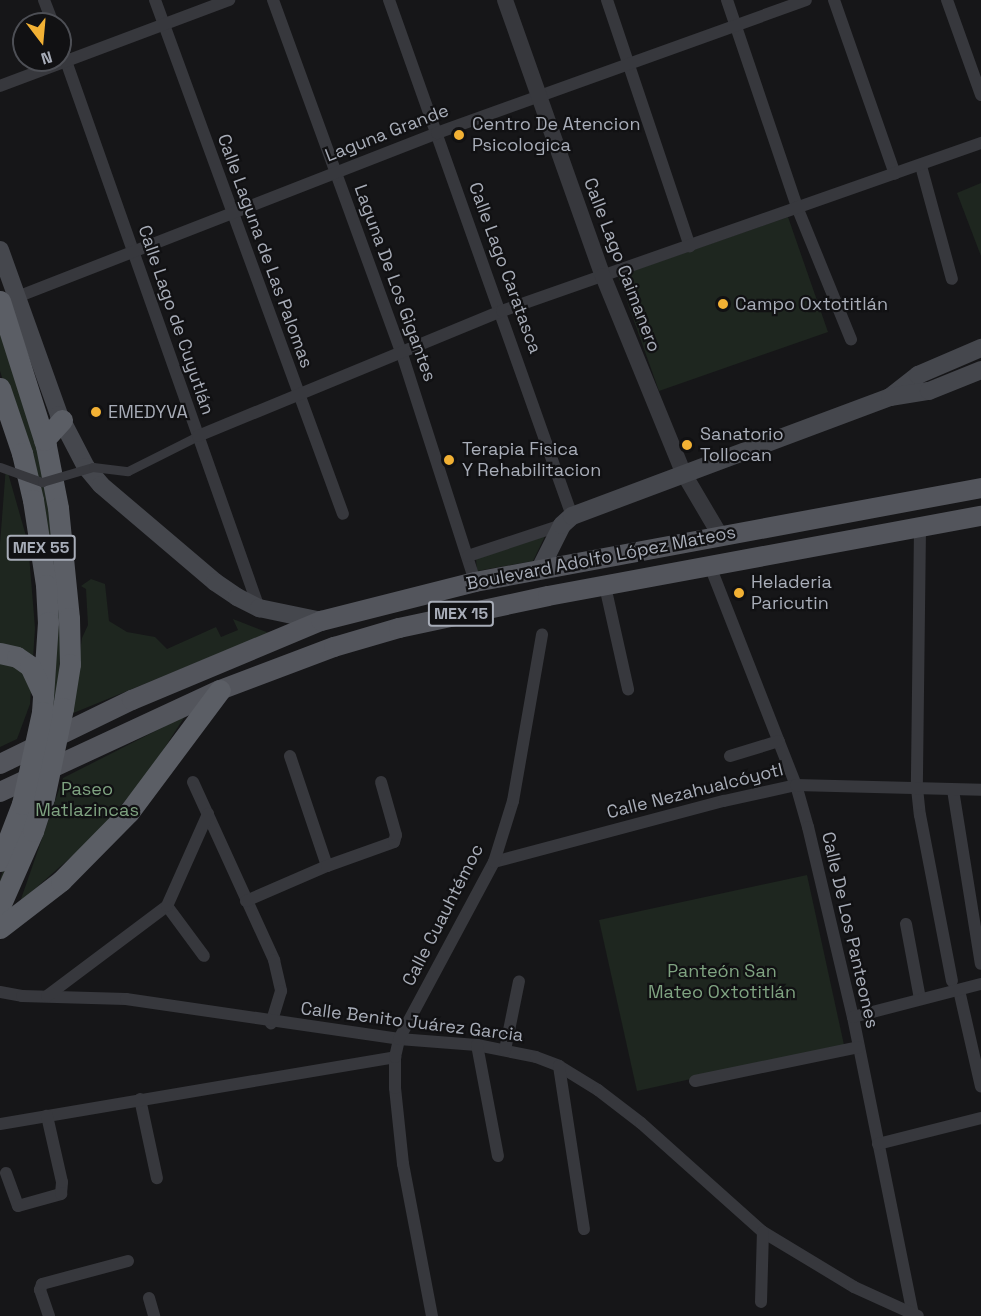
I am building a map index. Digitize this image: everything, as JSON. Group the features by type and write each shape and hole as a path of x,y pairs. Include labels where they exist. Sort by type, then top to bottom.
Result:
{"highway":[{"name":"MEX 55","path":"0,906 33,831 44,798 70,664 69,618 58,508 9,299"},
{"name":"MEX 55","path":"0,388 21,453 41,550 48,622 43,704 18,813 0,861"},
{"path":"44,441 62,420"},
{"path":"0,653 17,657 30,666 43,704"},
{"path":"0,928 61,881 129,812 220,690"},
{"path":"0,839 18,813"}],"main road":[{"path":"0,250 9,299 62,420 86,467 101,485 215,582 259,608 321,621"},
{"path":"890,397 918,375 981,348"},
{"path":"540,569 567,520 890,397 928,391 981,370"},
{"name":"Boulevard Adolfo López Mateos","path":"0,764 132,700 321,621 474,582 981,488"},
{"name":"Boulevard Adolfo López Mateos","path":"0,792 220,690 334,647 399,628 604,586 981,516"}],"street":[{"name":"Calle Laguna de Las Palomas","path":"155,0 343,514"},
{"path":"72,60 229,0"},
{"name":"Laguna De Los Gigantes","path":"273,0 402,354 468,556 474,582"},
{"name":"Calle Lago Caratasca","path":"389,0 502,311 567,520"},
{"name":"Calle Lago Caimanero","path":"505,0 603,276 684,474 720,536"},
{"path":"607,0 690,246"},
{"path":"727,0 797,207 851,339"},
{"name":"Laguna Grande","path":"9,299 437,133 806,0"},
{"path":"834,0 895,174"},
{"path":"947,0 981,95"},
{"path":"0,86 38,72"},
{"name":"Calle Lago de Cuyutlán","path":"70,72 259,608"},
{"path":"0,467 42,482 93,467 128,471 198,436 502,311 797,207 921,166 981,143"},
{"path":"921,166 952,279"},
{"path":"468,556 567,520"},
{"path":"920,528 917,788 920,815 956,985 981,1087"},
{"name":"Calle De Los Panteones","path":"710,566 796,785 808,827 853,1017 878,1144 916,1315"},
{"path":"604,586 628,688"},
{"name":"Calle Cuauhtémoc","path":"432,1316 403,1164 395,1088 395,1057 399,1040 494,862 513,801 542,635"},
{"path":"730,756 779,741"},
{"path":"290,756 327,866"},
{"path":"193,782 246,901 264,935 279,977 281,991 271,1023"},
{"path":"246,901 327,866 394,842 396,835 381,782"},
{"name":"Calle Nezahualcóyotl","path":"494,862 724,801 796,785 981,790"},
{"path":"952,790 981,964"},
{"path":"47,996 167,906 208,814"},
{"path":"167,906 204,956"},
{"path":"906,924 920,999"},
{"path":"505,1050 519,981"},
{"path":"853,1017 920,999 956,985 981,984"},
{"name":"Calle Benito Juárez Garcia","path":"0,992 126,999 271,1023 399,1040 477,1045 536,1057 559,1066 598,1090 642,1123 763,1232 854,1287 916,1315"},
{"path":"477,1045 498,1156"},
{"path":"695,1081 859,1047"},
{"path":"0,1124 395,1057"},
{"path":"559,1066 584,1229"},
{"path":"140,1099 157,1178"},
{"path":"6,1173 18,1206 60,1194 62,1182 47,1116"},
{"path":"878,1144 981,1118"},
{"path":"760,1302 763,1232"},
{"path":"49,1316 40,1290 42,1284 128,1261"},
{"path":"149,1298 154,1316"}],"green space":[{"path":"981,183 981,256 957,193"},
{"name":"Campo Oxtotitlán","path":"788,217 828,332 659,391 618,276"},
{"path":"0,321 40,443 62,605 58,702 0,891 0,880 45,737 32,470 0,371"},
{"path":"6,466 28,543 35,628 30,704 17,739 0,747 0,544"},
{"path":"545,536 533,561 477,571 476,559"},
{"path":"91,579 105,584 109,621 127,632 155,637 167,649 216,627 221,637 238,630 233,619 269,633 71,714 82,638 88,625 86,589 81,586"},
{"name":"Paseo Matlazincas","path":"185,716 148,774 95,836 20,902 63,778"},
{"name":"Panteón San Mateo Oxtotitlán","path":"807,875 844,1045 637,1091 599,920"}],"place":[{"name":"Centro De Atencion Psicologica","path":"459,135"},
{"name":"Campo Oxtotitlán","path":"723,304"},
{"name":"EMEDYVA","path":"96,412"},
{"name":"Sanatorio Tollocan","path":"687,445"},
{"name":"Terapia Fisica Y Rehabilitacion","path":"449,460"},
{"name":"Heladeria Paricutin","path":"739,593"}]}
